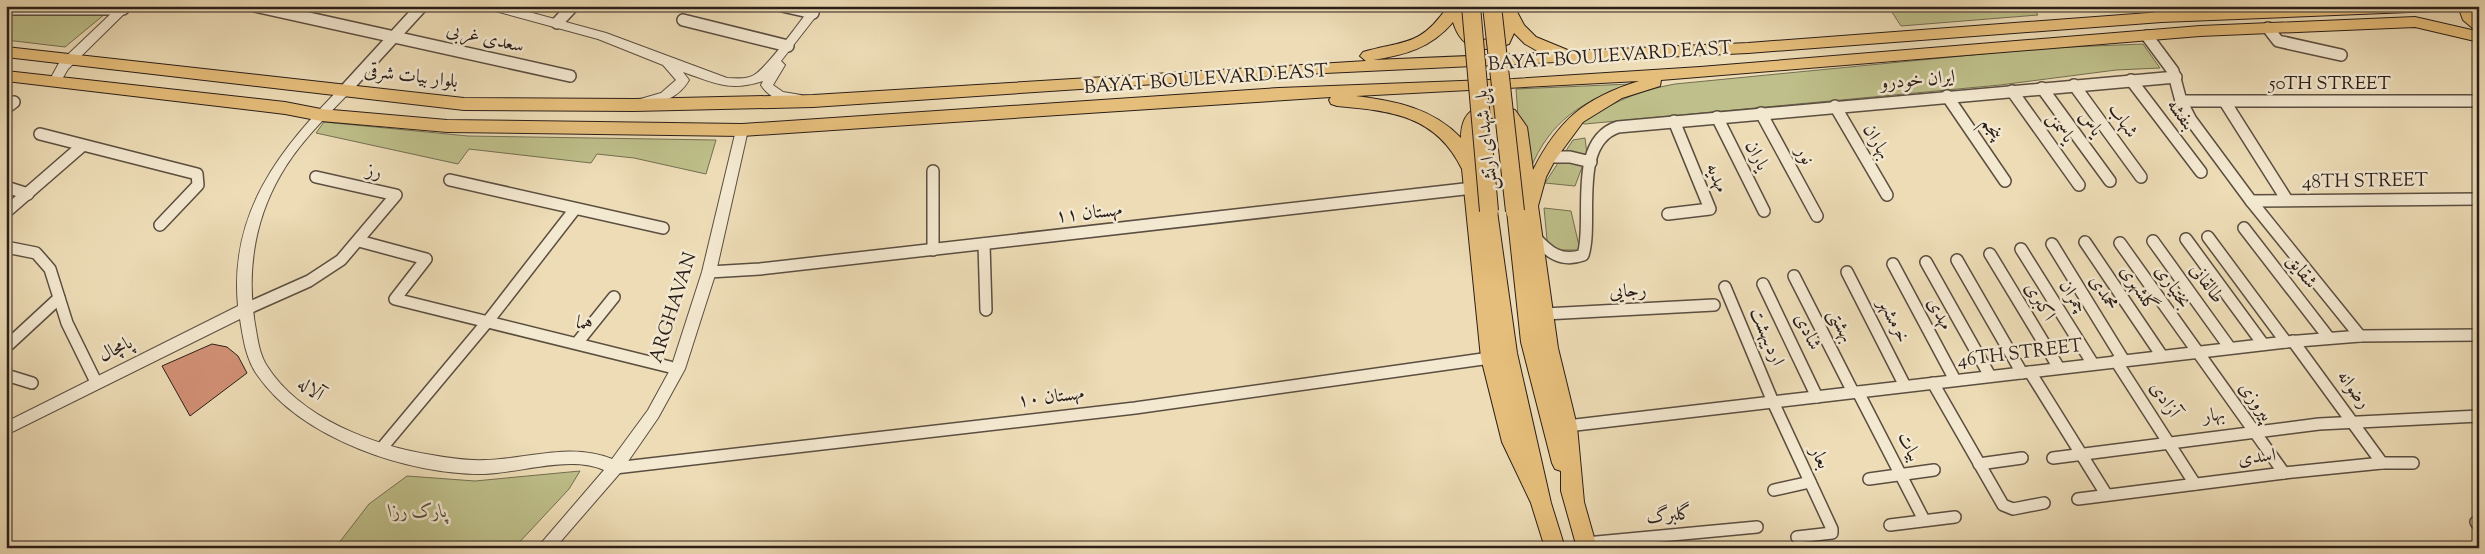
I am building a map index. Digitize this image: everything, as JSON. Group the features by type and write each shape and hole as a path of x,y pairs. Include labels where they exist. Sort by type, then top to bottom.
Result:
{"main road":[{"path":"1456,6 1462,31 1467,39 1482,45 1504,40 1509,24 1502,7"},
{"path":"1344,67 1357,59 1394,52 1428,40 1442,29 1456,6"},
{"name":"پل شهدای ارتش","path":"1470,6 1489,211 1508,353 1541,503"},
{"name":"BAYAT BOULEVARD EAST","path":"813,101 1344,67 1586,57 2004,30 2159,11 2434,6"},
{"path":"2465,6 2468,16 2479,28"},
{"name":"پل شهدای ارتش","path":"1502,7 1523,208"},
{"path":"1502,7 1517,29 1530,42 1558,53 1586,57"},
{"name":"BAYAT BOULEVARD EAST","path":"742,130 1279,94 1513,84 1700,72 2016,45 2268,28 2416,22 2479,37"},
{"path":"2031,28 2032,35 2043,43"},
{"path":"2004,30 2016,37 2018,41 2016,45"},
{"name":"بلوار بیات شرقی","path":"6,52 346,89 374,95 464,104 634,105 813,101"},
{"path":"1574,502 1567,426 1549,348 1534,236 1523,208 1548,157 1577,118 1604,100 1630,89 1700,72"},
{"path":"6,76 305,111 321,115 447,126 742,130"},
{"path":"305,111 318,101 321,95 316,86"},
{"path":"1279,94 1397,107 1439,126 1458,145 1470,169"},
{"path":"360,119 345,114 341,110 344,104 352,98 374,95"},
{"path":"1555,548 1541,503 1512,442 1490,358 1470,169 1468,128 1471,117 1474,114 1486,111 1509,114 1520,128 1530,342 1541,390 1586,545"}],"street":[{"name":"سعدی غربی","path":"255,6 570,76"},
{"path":"346,89 422,6"},
{"path":"492,6 602,36 667,62 726,82 743,83 759,78 788,46 815,10 782,6"},
{"path":"557,23 573,6"},
{"path":"6,9 125,7"},
{"path":"54,83 63,66 125,7"},
{"path":"683,20 788,46"},
{"path":"2268,28 2278,40 2341,55"},
{"path":"2147,36 2176,77 2181,101 2191,120 2251,201 2360,336"},
{"path":"788,46 789,50 767,85 777,95 813,101"},
{"path":"634,105 666,96 678,90 683,80 667,62"},
{"name":"ایران خودرو","path":"1591,162 1598,139 1614,128 1835,106 2176,77"},
{"name":"بنفشه","path":"2131,80 2201,172"},
{"name":"شهاب","path":"2074,85 2141,177"},
{"name":"یاس","path":"2042,88 2110,181"},
{"name":"آلاله","path":"346,89 290,150 268,185 252,224 245,258 244,310 253,352 262,371 278,392 304,413 381,450 431,462 483,467 569,459 595,460 616,468"},
{"name":"یاسمن","path":"2012,91 2079,185"},
{"name":"پنجم","path":"1947,96 2005,181"},
{"name":"50TH STREET","path":"2181,101 2479,101"},
{"path":"2225,102 2287,200"},
{"name":"بهاران","path":"1835,106 1887,195"},
{"name":"نور","path":"1761,113 1817,216"},
{"name":"یاران","path":"1717,117 1764,211"},
{"name":"مهدیه","path":"1668,214 1710,210 1674,121"},
{"name":"ARGHAVAN","path":"545,548 616,468 653,414 678,369 709,272 742,130"},
{"path":"40,134 197,174 198,185 160,225"},
{"path":"6,212 82,146"},
{"path":"1534,236 1549,253 1556,257 1564,259 1583,255 1585,249 1584,208 1591,162 1570,156 1548,157"},
{"path":"933,171 933,250"},
{"name":"رز","path":"244,310 309,281 341,260 396,195 316,177"},
{"path":"450,180 663,228"},
{"path":"6,188 28,194"},
{"name":"مهستان ۱۱","path":"709,272 760,269 933,250 1473,188"},
{"name":"48TH STREET","path":"2251,201 2479,198"},
{"path":"381,450 488,321 575,209"},
{"name":"شقایق","path":"2244,228 2329,338"},
{"name":"رضوانه","path":"2208,237 2354,422 2382,463"},
{"path":"2186,239 2263,344"},
{"name":"هما","path":"359,241 426,259 395,299 670,367"},
{"name":"طالقانی","path":"2153,241 2230,348"},
{"name":"گلشهری","path":"2085,242 2162,356"},
{"name":"بختیاری","path":"2120,243 2196,352"},
{"path":"984,244 986,310"},
{"name":"محمدی","path":"2052,244 2120,361"},
{"path":"6,247 36,254 50,269 67,323 96,382"},
{"name":"چمران","path":"2021,249 2093,364"},
{"name":"اکبری","path":"1990,254 2059,368"},
{"path":"1956,260 2026,372 2106,494"},
{"path":"1926,262 1990,376"},
{"name":"مهدی","path":"1893,264 1955,380"},
{"name":"خرمشهر","path":"1847,272 1905,386"},
{"name":"بهشتی","path":"1794,276 1855,392"},
{"name":"شادی","path":"1763,284 1817,397"},
{"name":"اردیبهشت","path":"1725,287 1773,402"},
{"path":"577,343 614,297"},
{"path":"6,347 59,298"},
{"name":"رجایی","path":"1544,314 1714,305"},
{"name":"پامچال","path":"6,430 96,382 244,310"},
{"name":"46TH STREET","path":"1567,426 2289,341 2360,336 2479,335"},
{"name":"پیروزی","path":"2196,352 2284,473"},
{"name":"مهستان ۱۰","path":"616,468 1135,408 1490,358"},
{"name":"آزادی","path":"2120,361 2195,484"},
{"path":"6,375 32,383"},
{"path":"1933,383 2003,505 2008,509 2044,503"},
{"name":"بیات","path":"1855,392 1924,520"},
{"name":"بعار","path":"1773,402 1832,529 1832,533 1797,537"},
{"name":"بهار","path":"2053,458 2253,430 2421,416 2479,416"},
{"path":"1979,464 2022,458"},
{"name":"اسدی","path":"2078,499 2284,473 2382,463 2414,463"},
{"path":"1870,479 1934,470"},
{"path":"1774,490 1810,482"},
{"path":"1890,524 1955,517"},
{"name":"گلبرگ","path":"1586,545 1756,527"}],"green space":[{"path":"1888,6 2032,6 2038,15 1901,26"},
{"path":"6,14 105,14 65,47 6,40"},
{"path":"2143,44 2160,68 2116,70 2000,85 1581,123 1626,98 1675,84 2044,48"},
{"path":"1630,84 1597,98 1570,115 1547,138 1530,170 1518,117 1516,89"},
{"path":"324,122 468,136 716,140 706,174 634,158 597,154 591,163 469,149 458,164 316,133"},
{"path":"1585,138 1587,154 1575,186 1545,183 1573,140"},
{"path":"1544,208 1571,211 1580,250 1548,250"},
{"name":"پارک رزا","path":"580,471 569,489 514,548 335,548 369,504 407,476 475,481"}],"building":[{"path":"212,344 227,347 238,356 247,373 190,416 162,366"}]}
